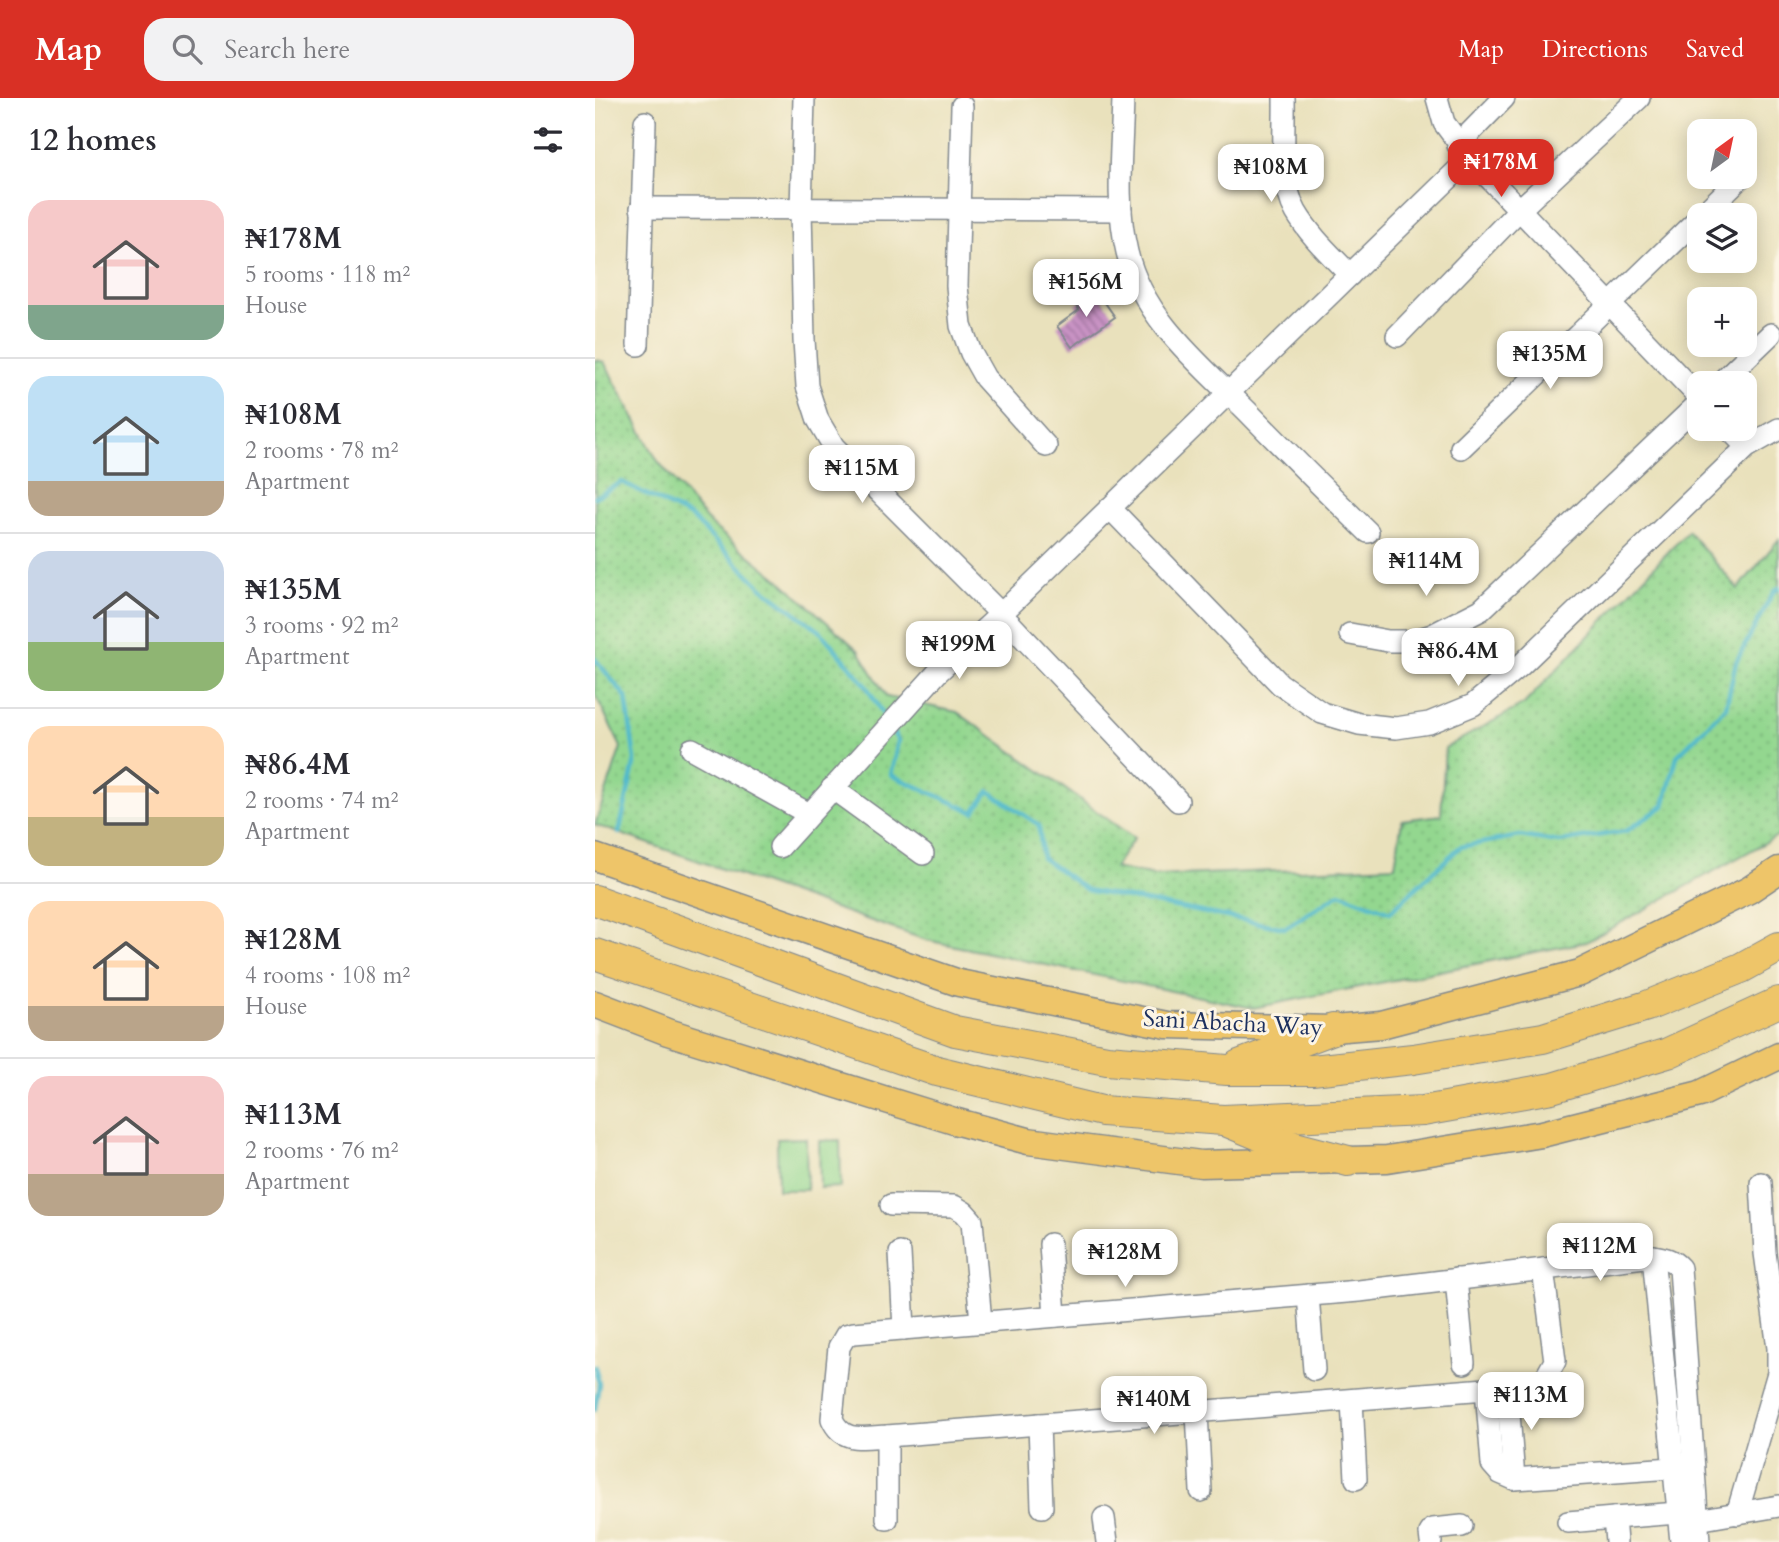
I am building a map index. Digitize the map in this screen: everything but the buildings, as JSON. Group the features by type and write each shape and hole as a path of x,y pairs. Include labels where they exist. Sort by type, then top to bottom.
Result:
{"highway":[{"name":"Sani Abacha Way","path":"595,900 955,1031 1107,1060 1227,1070 1312,1070 1413,1059 1543,1038 1647,1006 1741,968 1779,947"},
{"path":"595,954 937,1071 1102,1111 1223,1120 1423,1111 1552,1088 1668,1053 1779,1002"},
{"path":"1227,1070 1333,1029"},
{"path":"1223,1120 1276,1142 1348,1161"}],"main road":[{"name":"Sani Abacha Way","path":"595,857 959,983 1167,1025 1333,1029 1381,1025 1580,973 1749,890 1779,870"},
{"path":"595,1004 667,1032 954,1121 1028,1141 1201,1164 1387,1159 1542,1134 1700,1094 1779,1056"}],"street":[{"path":"804,98 801,210 804,340 807,386 818,420 834,447 1001,614 1178,801"},
{"path":"1123,98 1121,210 1126,252 1137,285 1155,315 1188,353 1368,532"},
{"path":"1285,98 1286,182 1295,210 1314,237 1350,275"},
{"path":"1437,98 1444,123 1464,152 1687,384"},
{"path":"780,847 938,672 1350,275 1464,152 1504,98"},
{"path":"1397,336 1519,210 1639,98"},
{"path":"963,106 957,286 961,326 985,378 1046,446"},
{"path":"638,345 645,122"},
{"path":"1714,203 1728,189"},
{"path":"641,208 1121,210"},
{"path":"1461,448 1687,229"},
{"path":"1732,371 1771,334"},
{"path":"1350,634 1388,641 1412,641 1432,635 1481,610 1687,414"},
{"path":"1110,508 1280,684 1322,713 1359,724 1396,727 1429,723 1473,705 1520,666 1747,447 1779,429"},
{"path":"1741,441 1747,447"},
{"path":"1381,630 1408,631 1442,615 1458,622"},
{"path":"692,749 809,814"},
{"path":"832,788 923,855"},
{"path":"1737,1514 1778,1373 1774,1274 1761,1183"},
{"path":"891,1205 954,1206 972,1221 981,1322"},
{"path":"1049,1244 1055,1316"},
{"path":"900,1253 904,1329"},
{"path":"1543,1269 1555,1361 1540,1382 1352,1400 855,1438 837,1429 832,1419 839,1347 846,1335 854,1333 1308,1295 1653,1256 1674,1261 1680,1268 1683,1467 1688,1517 1699,1542"},
{"path":"1456,1279 1464,1363"},
{"path":"1308,1295 1314,1370"},
{"path":"1507,1387 1514,1479"},
{"path":"1486,1389 1492,1464 1500,1473 1514,1479 1683,1467"},
{"path":"1352,1400 1356,1479"},
{"path":"1196,1412 1201,1491"},
{"path":"1039,1424 1042,1507"},
{"path":"887,1436 887,1519"},
{"path":"1568,1522 1737,1514 1779,1506"},
{"path":"1681,1542 1688,1517"},
{"path":"1104,1518 1107,1542"},
{"path":"1614,1518 1616,1542"},
{"path":"1431,1542 1430,1534 1433,1529 1462,1526"}],"green space":[{"path":"595,360 604,362 657,460 710,524 781,581 859,651 887,697 957,712 1134,838 1114,868 1155,876 1395,866 1402,820 1441,815 1445,748 1524,704 1688,531 1738,589 1779,539 1779,835 1586,942 1253,1008 926,940 595,825 621,747 595,694"},
{"path":"806,1138 807,1190 778,1190 777,1139"},
{"path":"840,1140 841,1187 820,1188 819,1141"}],"waterway":[{"path":"595,497 622,482 691,517 762,588 820,631 865,684 887,721"},
{"path":"893,732 898,741 891,775 974,812 989,791 1039,825 1042,858 1087,890 1285,928 1340,893 1390,912 1460,847 1520,836 1559,842 1626,831 1664,806 1677,756 1726,707 1736,662 1774,591 1779,588"},
{"path":"595,659 626,697 635,760 619,833"},
{"path":"595,1366 599,1384 595,1410"}]}
